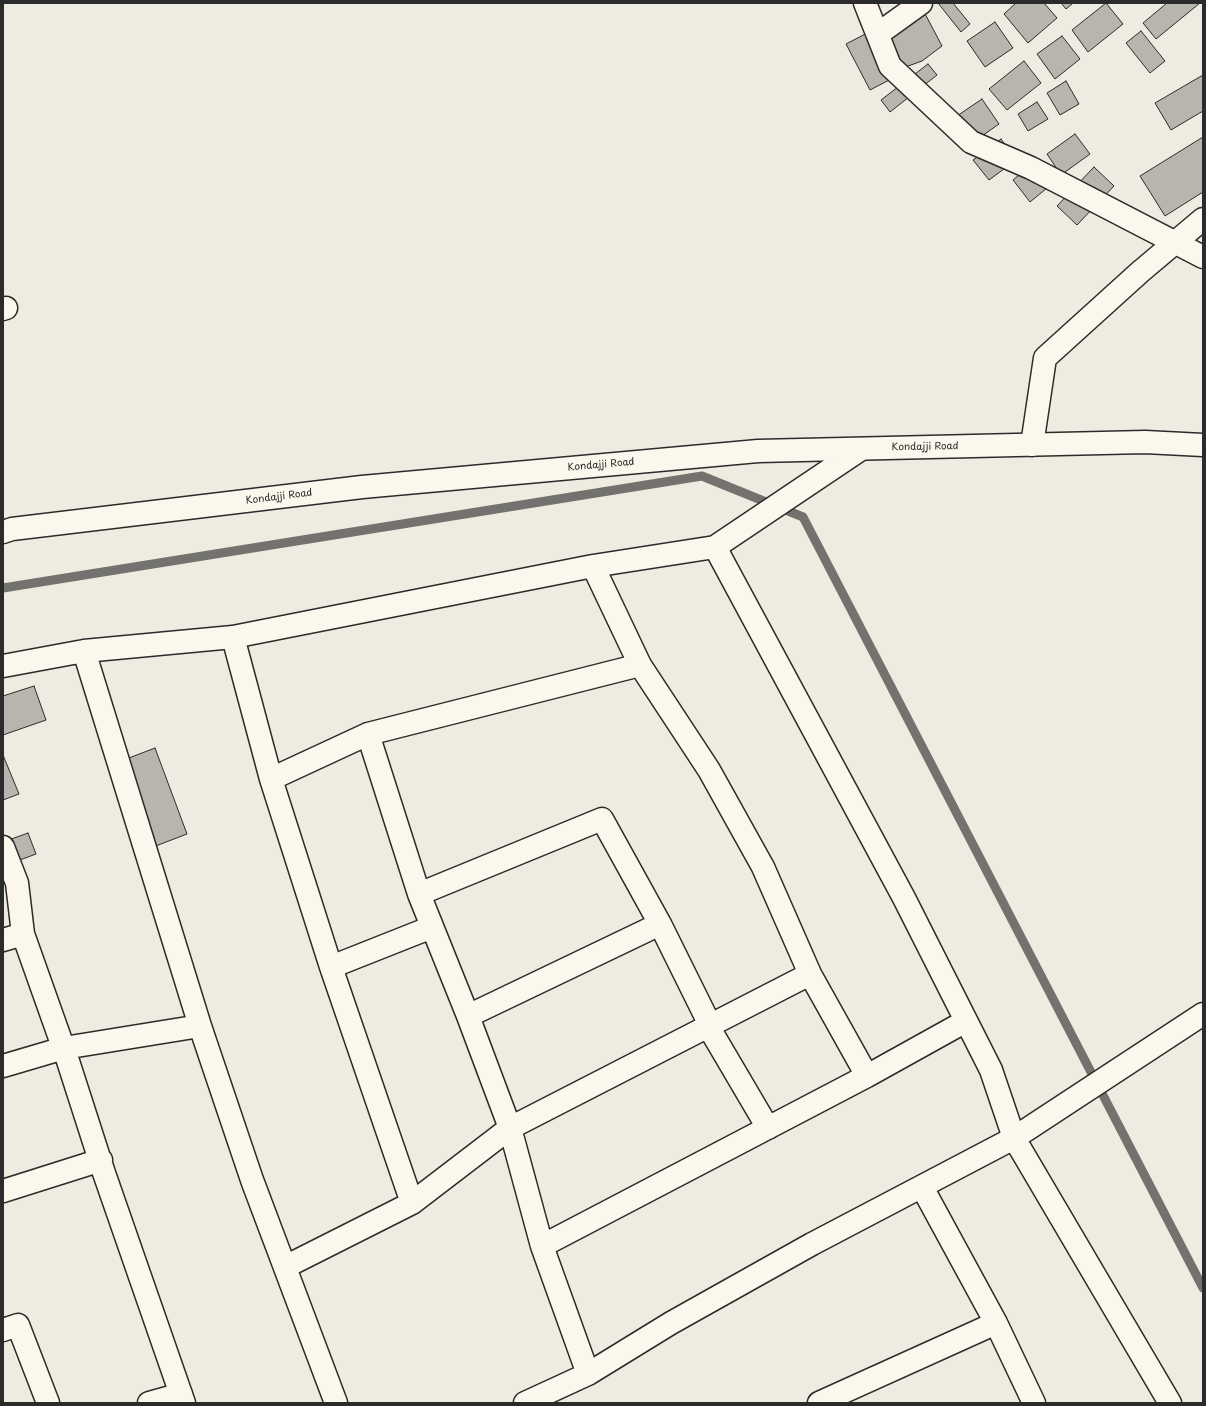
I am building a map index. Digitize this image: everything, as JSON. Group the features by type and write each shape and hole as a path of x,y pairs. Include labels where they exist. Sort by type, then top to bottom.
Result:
{"street":[{"path":"865,3 890,66 971,142 1031,168 1203,257"},
{"path":"878,34 921,3"},
{"path":"1032,445 1045,358 1175,242 1203,219"},
{"name":"Kondajji Road","path":"3,532 12,529 362,487 758,450 1145,442 1203,445"},
{"path":"3,666 84,651 233,637 593,566 716,547 861,449"},
{"path":"716,547 904,898 991,1070 1014,1138 1170,1403"},
{"path":"593,566 640,665 709,770 763,867 810,974 867,1076"},
{"path":"233,637 271,779 330,967 412,1203"},
{"path":"84,651 200,1026 252,1180 336,1403"},
{"path":"271,779 368,734 640,665"},
{"path":"368,734 419,894 468,1016 510,1128 542,1246 588,1374"},
{"path":"419,894 602,819 660,924 709,1023 708,1026 768,1128"},
{"path":"3,847 17,883 13,937 64,1048 100,1160 183,1398 149,1403"},
{"path":"468,1016 660,924"},
{"path":"330,967 432,927"},
{"path":"284,1267 412,1203 510,1128 810,974"},
{"path":"525,1403 588,1374 671,1323 812,1244 1014,1138 1203,1014"},
{"path":"542,1246 867,1076 966,1021"},
{"path":"3,1066 64,1048 200,1026"},
{"path":"3,1191 100,1160"},
{"path":"922,1187 996,1323 1034,1403"},
{"path":"819,1403 996,1323"},
{"path":"3,1330 18,1325 48,1403"}],"building":[{"path":"938,3 953,3 970,24 961,32"},
{"path":"1016,3 1044,3 1057,18 1028,43 1004,14"},
{"path":"1061,3 1073,3 1066,9"},
{"path":"1106,3 1123,24 1088,52 1072,30"},
{"path":"1167,3 1200,3 1156,39 1143,23"},
{"path":"922,8 942,46 922,61 897,70 877,32"},
{"path":"995,22 1013,48 985,67 967,41"},
{"path":"871,31 895,77 870,90 846,44"},
{"path":"1141,31 1165,61 1150,73 1126,43"},
{"path":"1062,36 1080,59 1055,79 1037,54"},
{"path":"1024,61 1041,83 1007,110 989,89"},
{"path":"928,64 937,75 890,112 881,100"},
{"path":"1203,75 1203,111 1171,130 1155,103"},
{"path":"1066,81 1079,104 1060,115 1047,93"},
{"path":"982,99 999,124 972,143 954,118"},
{"path":"1037,102 1048,119 1028,131 1018,114"},
{"path":"1075,134 1090,154 1061,175 1047,154"},
{"path":"1203,137 1203,192 1165,216 1140,176"},
{"path":"1001,139 1016,160 989,180 973,160"},
{"path":"1035,162 1052,184 1030,202 1013,180"},
{"path":"1094,167 1114,186 1077,225 1057,206"},
{"path":"34,686 46,720 3,735 3,696"},
{"path":"155,748 187,834 140,852 108,766"},
{"path":"3,755 19,794 3,800"},
{"path":"28,833 36,854 9,864 3,842"}],"waterway":[{"path":"3,588 702,476 803,517 1203,1288"}]}
